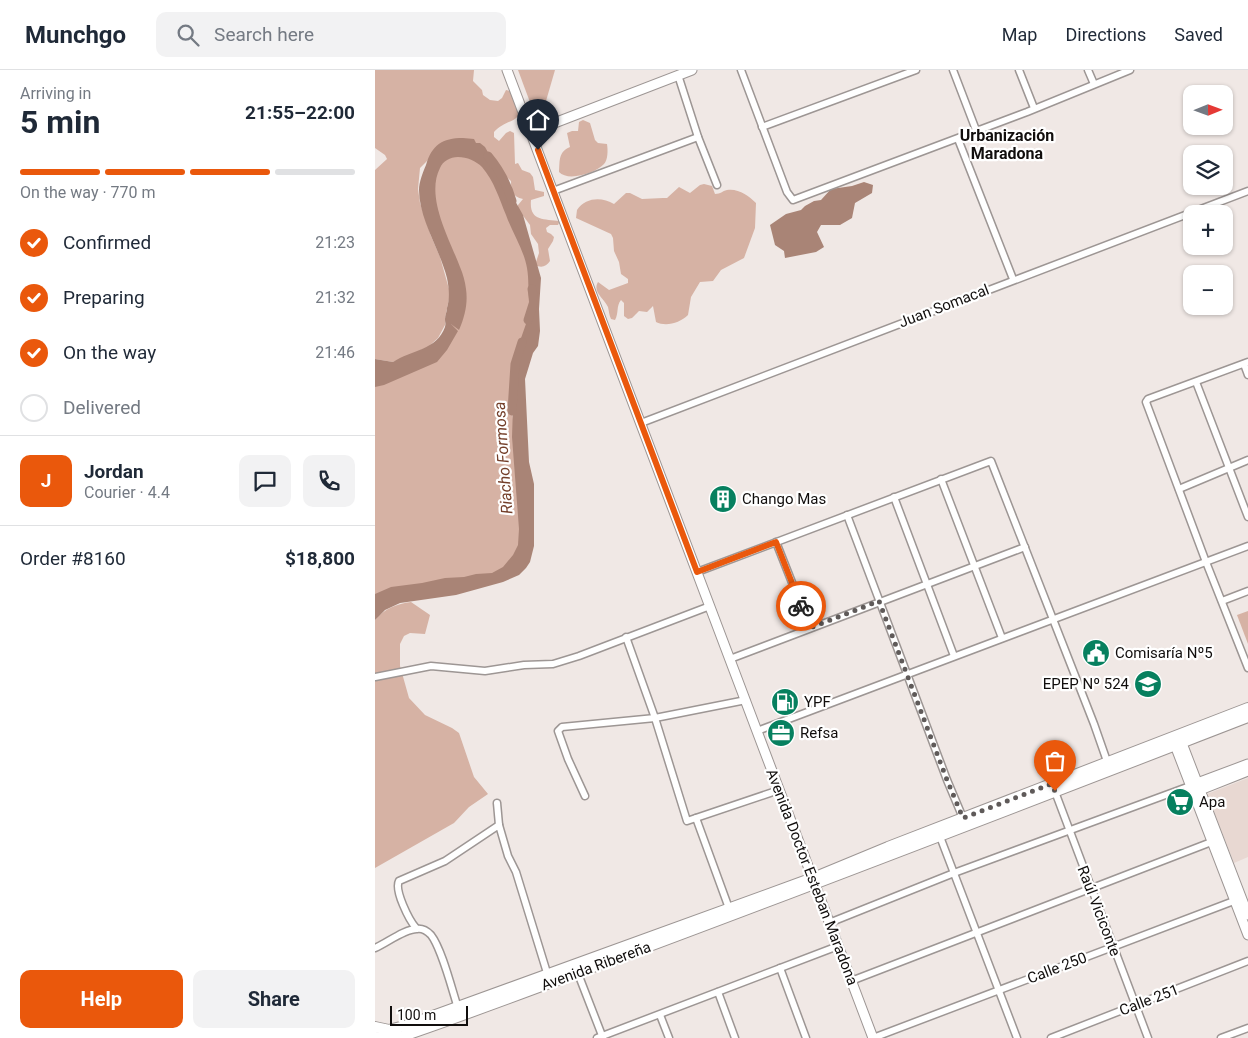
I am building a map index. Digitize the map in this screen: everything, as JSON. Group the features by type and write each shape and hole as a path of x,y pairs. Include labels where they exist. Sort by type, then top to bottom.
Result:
{"main road":[{"name":"Avenida Doctor Esteban Maradona","path":"507,70 873,1038"},
{"path":"531,132 692,70"},
{"path":"1177,740 1248,708"},
{"path":"938,832 1177,740 1248,717"},
{"path":"1177,740 1238,899 1248,935"},
{"path":"1195,788 1248,764"},
{"path":"1195,788 1248,771"},
{"path":"938,832 963,818 1053,787"},
{"name":"Avenida Ribereña","path":"375,1037 391,1038 403,1036 459,1012 814,882 938,832"},
{"path":"1238,899 1248,915"},
{"name":"Avenida Ribereña","path":"375,1027 389,1030 459,1012"}],"street":[{"path":"741,70 787,192 793,200 958,139 976,130 1130,70"},
{"path":"762,127 916,70"},
{"path":"953,70 976,130"},
{"path":"1019,70 1034,108"},
{"path":"1088,70 1093,84"},
{"path":"678,75 698,137 717,185"},
{"path":"553,191 698,137"},
{"path":"958,139 1013,280"},
{"name":"Juan Somacal","path":"641,423 1248,190"},
{"path":"1248,375 1246,363 1148,399 1146,402 1248,668"},
{"path":"1196,382 1248,518"},
{"path":"1179,489 1248,460"},
{"path":"697,572 991,461 1108,766"},
{"path":"941,479 1002,638"},
{"path":"893,497 955,656"},
{"path":"847,515 963,818"},
{"path":"776,542 810,628"},
{"path":"757,731 1248,546"},
{"path":"729,658 1025,547"},
{"path":"1222,601 1248,591"},
{"path":"375,677 431,666 485,671 524,665 553,664 579,656 710,606"},
{"path":"626,637 655,718 687,821 779,790"},
{"path":"585,796 568,759 558,730 562,727 655,718 745,700"},
{"name":"Raúl Viciconte","path":"1053,787 1147,1038"},
{"path":"829,923 954,873 1195,788"},
{"path":"497,803 499,825 508,856 515,872 549,979"},
{"path":"696,818 730,912"},
{"path":"416,928 411,922 397,888 399,881 445,861 499,825"},
{"path":"938,832 1017,1038"},
{"path":"851,981 1215,840"},
{"name":"Calle 250","path":"873,1038 1238,899"},
{"path":"375,948 390,939 416,928 425,930 437,945 459,1012"},
{"path":"576,969 601,1037 838,946"},
{"name":"Calle 251","path":"1051,1038 1248,961"},
{"path":"780,968 806,1038"},
{"path":"718,992 735,1038"},
{"path":"660,1015 669,1038"},
{"path":"1221,1038 1248,1028"}],"shaded area":[{"path":"375,70 474,70 473,81 482,90 483,95 490,100 498,101 506,90 510,91 519,110 519,115 494,132 494,137 499,141 506,133 510,131 514,133 515,164 518,163 522,170 530,173 533,177 535,190 544,192 544,196 531,200 532,212 538,218 560,221 558,225 550,225 546,228 547,232 554,237 548,249 550,261 547,265 535,265 539,253 538,244 531,234 530,225 518,209 518,205 523,199 514,195 511,181 499,170 528,253 534,301 515,364 512,409 524,534 506,571 375,610 375,380 413,362 449,333 456,304 428,206 432,156 420,168 418,189 420,203 440,257 449,289 445,325 438,338 428,347 393,362 375,359 375,170 387,159 385,155 375,148"},
{"path":"518,70 555,70 546,101 534,113"},
{"path":"583,120 590,123 595,140 598,143 607,144 606,160 604,164 589,173 575,176 563,175 559,172 560,161 563,151 570,147 567,133 578,131 579,122"},
{"path":"463,138 474,139 476,143 480,143 485,147 523,215 541,278 538,346 533,353 525,379 529,462 534,484 534,546 530,562 519,575 503,582 456,595 400,603 385,610 375,620 375,594 391,587 445,578 492,573 503,567 513,555 518,545 519,529 512,437 514,377 520,341 534,301 529,302 528,276 525,261 496,190 482,167 471,160 458,157 443,163 436,179 435,192 445,231 466,286 467,299 459,330 451,324 458,331 447,350 437,362 384,385 375,387 375,359 393,362 423,349 441,335 445,327 449,297 448,282 422,212 419,187 431,152 444,141"},
{"path":"864,182 873,185 872,193 855,203 852,218 840,225 821,225 817,232 824,247 816,252 785,258 784,251 775,245 770,225 786,214 801,210 814,201 821,200 831,189"},
{"path":"704,184 712,186 715,194 727,190 735,190 747,195 756,203 755,228 744,258 721,270 713,281 700,282 691,297 688,315 677,322 664,324 656,322 653,306 647,312 639,311 632,318 628,319 624,316 624,303 621,300 615,320 611,319 608,307 597,292 598,282 609,290 628,283 628,279 621,274 611,234 576,218 577,210 589,201 599,199 614,204 626,193 642,199 667,198 679,187 690,193"},
{"path":"411,602 430,615 425,634 410,633 404,636 400,644 400,666 409,698 425,715 459,733 474,777 488,794 469,807 454,823 375,868 375,620 391,607"},
{"path":"1248,611 1248,644 1237,615"},
{"path":"1248,778 1248,857 1234,863 1207,794"}],"waterway":[{"name":"Riacho Formosa","path":"488,156 502,177 512,201"},
{"name":"Riacho Formosa","path":"528,320 534,301 532,289"},
{"name":"Riacho Formosa","path":"512,411 515,364 522,342"}],"way so far":[{"path":"801,606 810,628 879,601 963,818 1051,784 1055,791"}],"place":[{"name":"Chango Mas","path":"723,499"},
{"name":"Comisaría Nº5","path":"1096,653"},
{"name":"EPEP Nº 524","path":"1148,684"},
{"name":"YPF","path":"785,702"},
{"name":"Refsa","path":"781,733"},
{"name":"Apa","path":"1180,802"}],"district":[{"name":"Urbanización Maradona","path":"1007,144"}],"route":[{"path":"538,150 697,572 776,542 801,606"}]}
